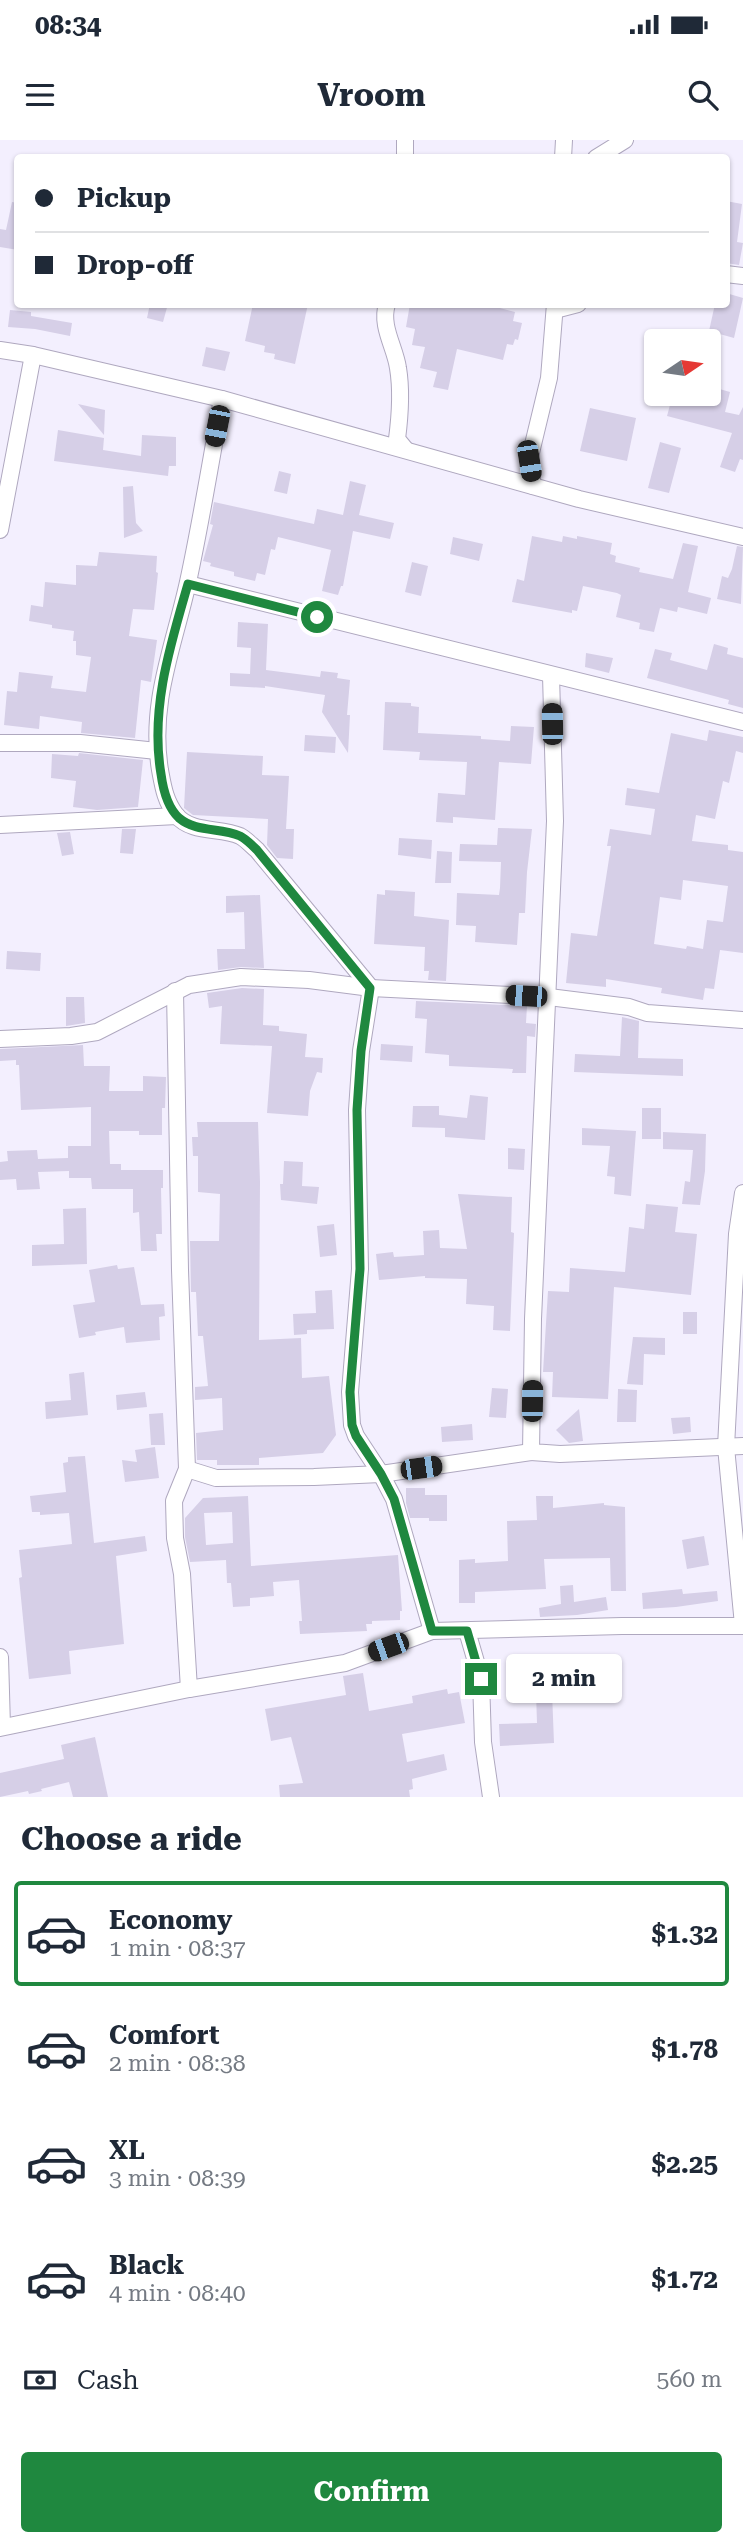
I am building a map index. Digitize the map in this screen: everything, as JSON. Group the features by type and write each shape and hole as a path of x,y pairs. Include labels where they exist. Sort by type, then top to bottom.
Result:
{"street":[{"path":"602,154 625,140"},
{"path":"386,308 384,320 399,377 397,439 406,450"},
{"path":"533,486 529,461 549,378 555,308"},
{"path":"0,350 33,355 222,399 579,499 743,537"},
{"path":"0,530 33,355"},
{"path":"222,399 188,584 170,644 158,711 157,751 164,795 177,816 192,826 241,836 257,850 370,988 361,1051 357,1110 360,1269 350,1392 352,1425 394,1499 432,1631"},
{"path":"188,584 743,722"},
{"path":"531,1452 534,1305 555,821 551,675"},
{"path":"0,743 80,743 157,751"},
{"path":"0,825 177,816"},
{"path":"0,1040 71,1037 97,1031 175,991 205,981 241,977 309,980 370,988 549,997 629,1007 647,1013 743,1020"},
{"path":"175,991 187,1469 174,1501 175,1538 182,1574 189,1689"},
{"path":"0,1657 1,1728 189,1689 345,1663 432,1631 743,1626 726,1447 737,1234 743,1193"},
{"path":"187,1469 216,1478 314,1477 381,1474 531,1452 582,1453 743,1446"},
{"path":"467,1631 481,1679 483,1742 491,1797"}],"building":[{"path":"14,202 14,249 0,247 0,229 6,230"},
{"path":"730,202 742,204 737,242 743,243 739,265 730,264"},
{"path":"730,294 743,298 734,338 721,334 721,329 709,329 714,308 730,308"},
{"path":"149,308 167,308 163,322 147,318"},
{"path":"252,308 307,308 295,364 274,359 275,354 264,352 265,346 245,341"},
{"path":"409,308 500,308 515,312 513,321 522,323 518,340 515,339 513,345 507,344 503,360 457,349 448,390 433,387 437,372 420,368 425,347 412,345 415,329 406,327"},
{"path":"10,310 31,312 31,316 72,323 70,336 8,327"},
{"path":"206,347 230,352 225,371 202,366"},
{"path":"721,389 730,392 725,412 739,415 743,407 743,460 740,459 735,472 720,467 732,433 667,416 670,406 721,406"},
{"path":"78,404 105,410 104,435"},
{"path":"590,408 636,418 627,461 580,451"},
{"path":"58,430 104,438 103,450 141,456 142,435 176,437 176,466 169,466 168,476 54,461"},
{"path":"660,442 681,448 669,493 648,488"},
{"path":"279,471 291,474 287,494 274,491"},
{"path":"350,481 366,485 359,515 394,523 390,539 353,531 343,586 338,595 322,591 331,550 278,537 275,550 271,549 265,575 257,573 255,581 234,576 234,572 210,566 211,563 203,561 213,525 210,524 214,502 314,524 317,509 343,515"},
{"path":"133,486 136,523 143,531 124,538 123,487"},
{"path":"532,536 562,542 563,536 577,539 577,536 612,543 610,554 616,556 615,562 640,568 639,572 673,579 683,543 698,546 688,592 711,598 707,614 678,607 677,612 660,608 654,632 639,629 640,623 616,617 621,595 617,593 583,586 577,611 572,610 572,613 512,602 517,579 524,581"},
{"path":"453,537 483,544 479,561 450,554"},
{"path":"737,546 743,547 741,604 717,599 722,576 728,578 732,569"},
{"path":"99,552 157,556 154,610 133,609 129,636 157,640 151,682 141,680 135,738 81,733 82,722 40,716 39,729 4,725 7,691 17,692 19,672 53,676 51,688 86,692 91,657 76,655 74,631 29,621 31,605 43,607 45,582 76,585 76,565 97,566"},
{"path":"412,562 428,566 421,596 405,592"},
{"path":"238,622 268,624 266,670 320,677 321,671 338,673 337,678 350,680 348,753 322,712 325,695 265,686 230,686 230,673 250,674 251,648 237,647"},
{"path":"714,644 728,648 727,654 743,658 743,708 728,704 729,700 647,678 655,649 672,653 670,660 707,670"},
{"path":"586,653 613,658 609,673 585,667"},
{"path":"385,702 411,703 411,706 419,707 418,733 481,736 481,739 510,741 511,726 534,727 531,764 499,762 495,820 453,817 453,823 436,822 438,793 465,795 467,762 419,760 420,752 383,750"},
{"path":"709,730 743,737 743,753 736,751 729,783 723,781 715,819 696,815 692,841 728,845 728,850 743,852 743,953 720,950 714,989 705,988 703,1000 661,993 662,988 606,979 606,987 566,983 571,933 597,936 611,846 607,846 610,829 651,835 655,809 625,805 627,788 659,793 671,733 707,741","holes":["683,880 728,886 723,922 707,920 703,949 654,944 660,897 681,900"]},
{"path":"305,735 336,737 335,753 304,751"},
{"path":"187,752 263,756 262,775 289,776 286,829 294,829 293,859 277,858 267,845 268,819 193,815 184,808"},
{"path":"79,753 143,760 138,807 97,810 73,807 76,781 51,778 52,754 78,756"},
{"path":"498,828 532,829 525,913 519,913 517,945 475,942 476,926 456,925 457,893 499,895 500,888 501,862 459,861 460,844 497,845"},
{"path":"122,829 136,829 133,854 120,853"},
{"path":"70,832 74,854 62,856 57,833"},
{"path":"399,838 432,840 431,859 398,855"},
{"path":"437,851 452,852 451,883 435,883"},
{"path":"385,890 415,892 414,916 449,920 446,981 428,980 429,971 424,971 425,947 374,944 377,894 385,895"},
{"path":"260,895 264,968 218,970 217,949 245,949 244,912 226,913 226,896"},
{"path":"7,951 41,953 40,971 6,969"},
{"path":"242,988 264,989 263,1025 279,1026 279,1031 307,1034 305,1057 323,1058 322,1073 317,1072 310,1091 308,1116 267,1113 272,1046 220,1044 222,1006 209,1008 207,993"},
{"path":"66,997 84,997 85,1023 66,1026"},
{"path":"416,1001 527,1006 526,1023 536,1024 535,1037 527,1036 526,1073 512,1073 513,1069 449,1066 449,1055 425,1053 427,1019 415,1018"},
{"path":"622,1017 639,1021 638,1058 683,1059 683,1076 574,1072 575,1054 620,1056"},
{"path":"381,1044 413,1046 412,1062 380,1060"},
{"path":"83,1045 84,1066 110,1066 109,1091 143,1091 143,1076 166,1077 162,1135 139,1135 139,1131 109,1131 110,1164 121,1164 121,1170 163,1170 162,1234 156,1234 157,1251 141,1251 139,1212 133,1213 133,1189 92,1189 91,1178 69,1178 69,1171 38,1172 40,1189 17,1190 16,1179 0,1180 0,1162 8,1161 7,1151 37,1150 38,1159 68,1158 68,1146 91,1146 91,1107 21,1110 19,1065 16,1065 16,1060 0,1061 0,1049"},
{"path":"470,1095 488,1097 485,1140 445,1137 445,1128 412,1127 413,1106 439,1106 439,1115 467,1118"},
{"path":"642,1108 661,1108 661,1139 642,1139"},
{"path":"197,1122 258,1122 259,1340 301,1338 302,1378 329,1376 336,1435 323,1453 259,1458 259,1465 217,1465 217,1460 197,1460 196,1433 223,1430 222,1398 195,1400 195,1387 208,1386 203,1336 198,1336 196,1292 191,1292 190,1241 219,1241 220,1194 198,1192 198,1156 193,1156 192,1137 198,1137"},
{"path":"582,1128 636,1131 631,1196 614,1194 615,1177 607,1176 610,1146 582,1145"},
{"path":"663,1132 706,1134 705,1171 700,1205 682,1204 685,1181 690,1182 693,1150 663,1149"},
{"path":"508,1148 525,1149 524,1170 508,1169"},
{"path":"284,1161 303,1162 302,1186 319,1187 317,1204 281,1200 280,1184 283,1184"},
{"path":"458,1194 512,1197 511,1232 514,1233 510,1331 493,1330 494,1306 466,1304 467,1279 425,1276 379,1280 376,1254 393,1252 394,1257 424,1255 423,1231 439,1230 440,1248 467,1249"},
{"path":"646,1204 678,1207 675,1232 697,1234 691,1295 614,1287 608,1399 552,1397 553,1372 543,1372 548,1291 569,1292 570,1268 625,1272 629,1227 644,1229"},
{"path":"86,1208 87,1264 32,1266 32,1245 64,1244 63,1209"},
{"path":"334,1224 337,1255 320,1257 317,1226"},
{"path":"117,1265 118,1269 134,1267 141,1305 164,1304 165,1316 159,1317 160,1340 126,1343 124,1327 79,1338 73,1305 95,1302 89,1270"},
{"path":"332,1290 334,1329 307,1330 307,1334 294,1335 293,1314 316,1313 315,1291"},
{"path":"683,1312 697,1312 697,1334 683,1334"},
{"path":"633,1337 665,1338 665,1355 644,1354 643,1385 627,1384"},
{"path":"84,1372 88,1415 46,1419 45,1402 71,1400 69,1374"},
{"path":"492,1388 508,1389 506,1418 489,1417"},
{"path":"618,1389 637,1390 636,1422 617,1422"},
{"path":"145,1392 147,1407 117,1410 116,1395"},
{"path":"579,1409 583,1441 569,1443 556,1430"},
{"path":"163,1413 165,1445 151,1445 149,1414"},
{"path":"690,1417 691,1432 673,1434 671,1418"},
{"path":"472,1424 473,1440 442,1442 441,1427"},
{"path":"155,1447 159,1478 125,1482 122,1460 137,1462 135,1450"},
{"path":"85,1456 94,1543 145,1536 147,1551 116,1556 124,1644 69,1651 71,1674 29,1679 19,1578 22,1577 19,1550 72,1544 69,1513 40,1515 40,1512 32,1512 30,1496 66,1492 63,1463 68,1462 68,1457"},
{"path":"406,1488 425,1488 425,1495 447,1495 447,1521 410,1518"},
{"path":"248,1496 251,1566 398,1555 402,1611 400,1620 372,1621 372,1624 366,1624 367,1631 300,1634 299,1621 302,1621 299,1580 273,1582 274,1596 250,1598 250,1606 233,1607 231,1583 227,1583 226,1560 190,1562 185,1537 185,1518 203,1498","holes":["232,1512 233,1543 206,1545 204,1513"]},
{"path":"536,1496 553,1496 553,1508 604,1503 625,1507 626,1591 611,1591 610,1558 544,1559 546,1589 475,1592 475,1603 459,1603 459,1560 475,1559 475,1563 508,1561 507,1521 537,1520"},
{"path":"704,1536 709,1565 687,1569 682,1540"},
{"path":"573,1585 574,1602 606,1597 608,1610 540,1617 539,1608 561,1604 560,1586"},
{"path":"682,1589 683,1594 717,1591 718,1601 643,1609 642,1593"},
{"path":"363,1673 369,1711 413,1703 412,1696 447,1689 448,1694 459,1692 465,1723 402,1734 407,1762 444,1754 447,1770 412,1779 410,1797 280,1797 279,1785 303,1783 291,1737 271,1741 265,1709 346,1695 343,1676"},
{"path":"552,1692 554,1743 500,1746 499,1724 537,1723 536,1693"},
{"path":"95,1737 108,1797 73,1797 69,1782 29,1794 28,1791 0,1797 0,1773 64,1759 61,1745"}],"route":[{"path":"317,617 188,584 170,644 158,711 157,751 164,795 177,816 192,826 241,836 257,850 370,988 361,1051 357,1110 361,1219 359,1311 350,1392 352,1425 394,1499 432,1631 467,1631 481,1679"}]}
